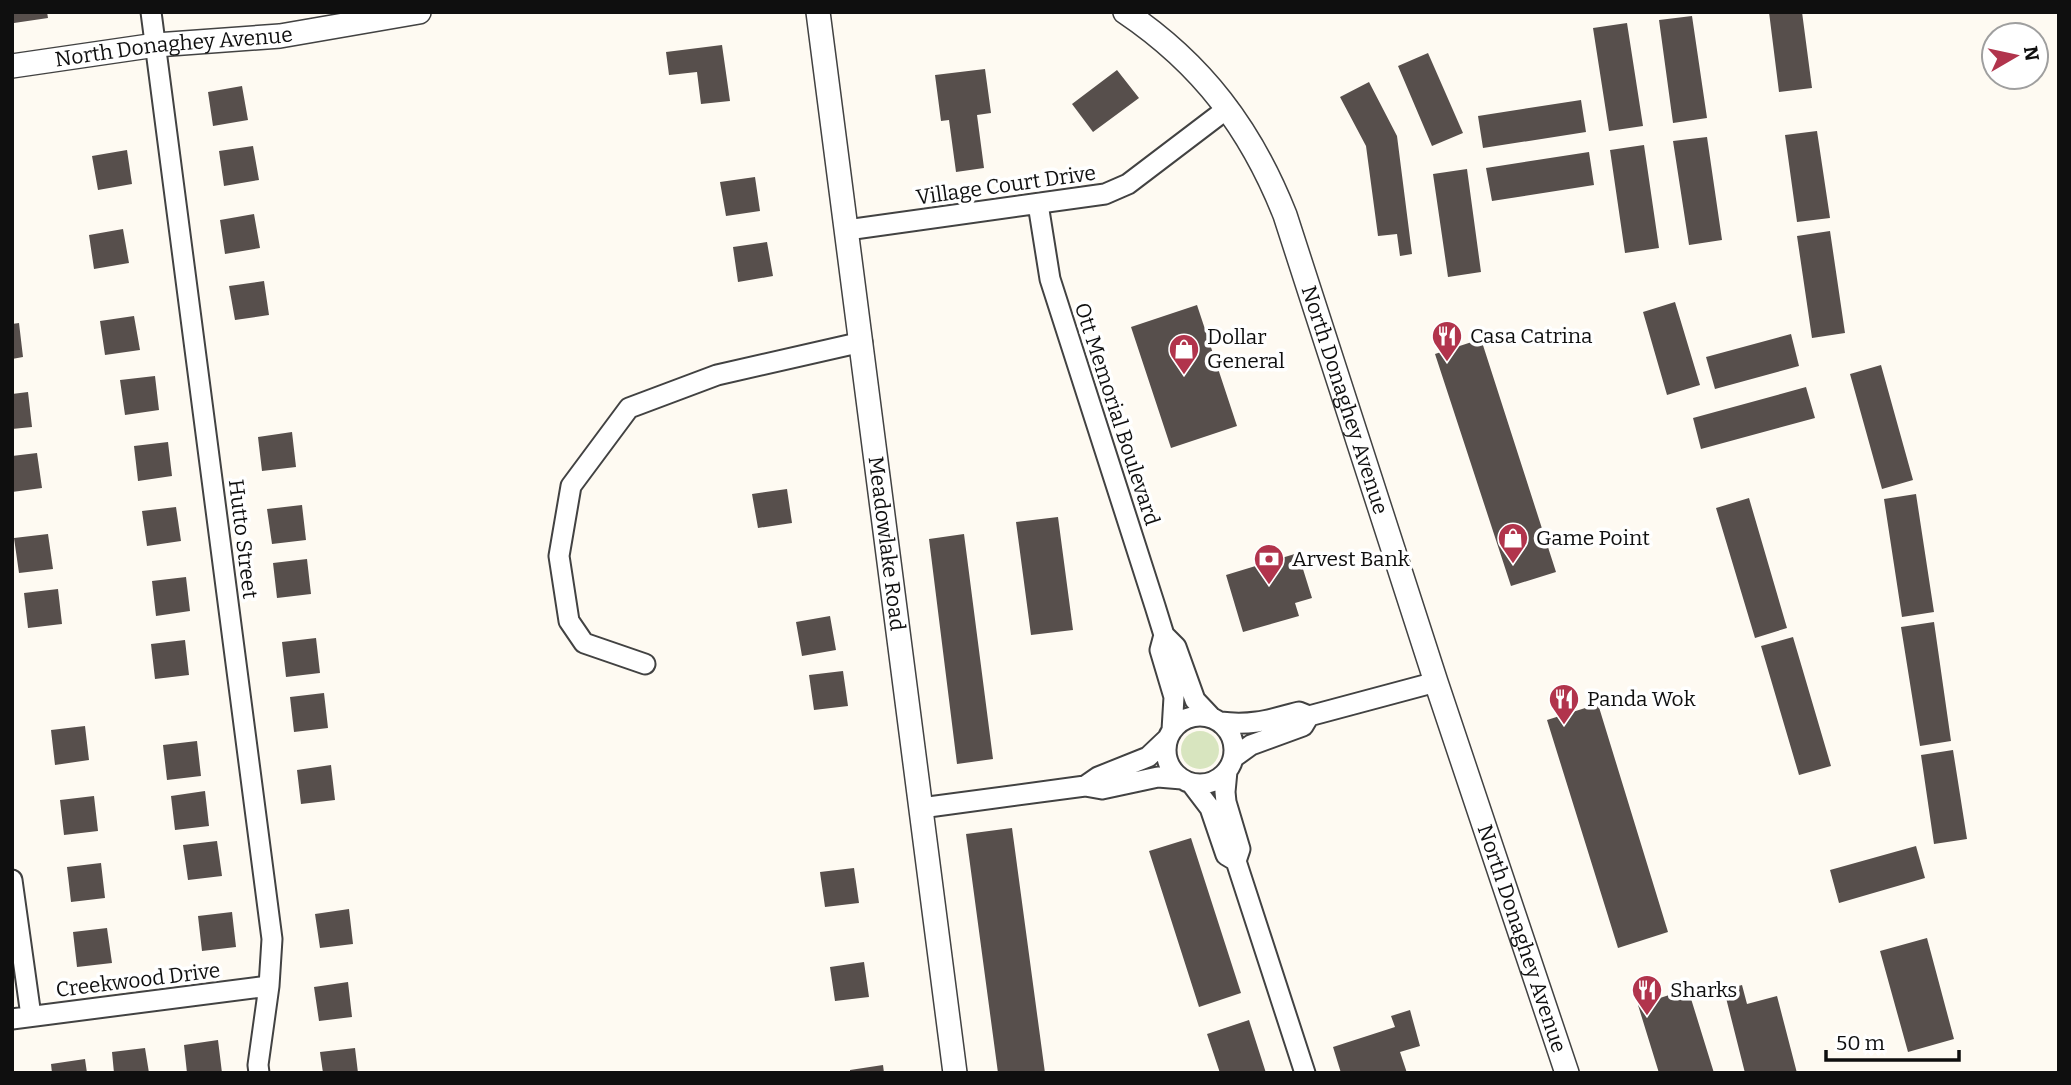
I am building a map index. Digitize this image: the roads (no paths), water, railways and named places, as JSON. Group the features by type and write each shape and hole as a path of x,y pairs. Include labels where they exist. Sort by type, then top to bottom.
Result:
{"street":[{"name":"Hutto Street","path":"151,12 272,939 259,1073"},
{"name":"North Donaghey Avenue","path":"12,66 156,45 280,36 419,12"},
{"name":"Meadowlake Road","path":"818,12 955,1073"},
{"name":"North Donaghey Avenue","path":"1125,12 1156,33 1200,74 1228,108 1269,174 1285,215 1436,682 1567,1073"},
{"name":"Village Court Drive","path":"847,230 1105,194 1128,184 1228,108"},
{"name":"Ott Memorial Boulevard","path":"1038,204 1050,279 1164,635 1176,647 1195,700 1215,720"},
{"path":"645,664 584,643 569,621 559,555 571,486 629,408 716,375 862,342"},
{"name":"Ott Memorial Boulevard","path":"1164,635 1160,650 1175,708 1170,735"},
{"path":"1085,786 1098,777 1148,757 1187,718 1197,716 1242,725 1299,712 1308,716 1436,682"},
{"path":"921,808 1085,786 1102,789 1158,777 1211,783 1251,745 1303,726 1308,716"},
{"path":"1215,720 1232,738 1225,792 1240,849 1236,861 1305,1073"},
{"path":"1170,735 1166,749 1167,761 1172,770 1186,781 1210,808 1226,855 1236,861"},
{"path":"12,880 21,1017"},
{"name":"Creekwood Drive","path":"21,1017 269,986"}],"place":[{"name":"Casa Catrina","path":"1447,363"},
{"name":"Dollar General","path":"1184,376"},
{"name":"Game Point","path":"1513,565"},
{"name":"Arvest Bank","path":"1269,586"},
{"name":"Panda Wok","path":"1564,726"},
{"name":"Sharks","path":"1647,1017"}]}
